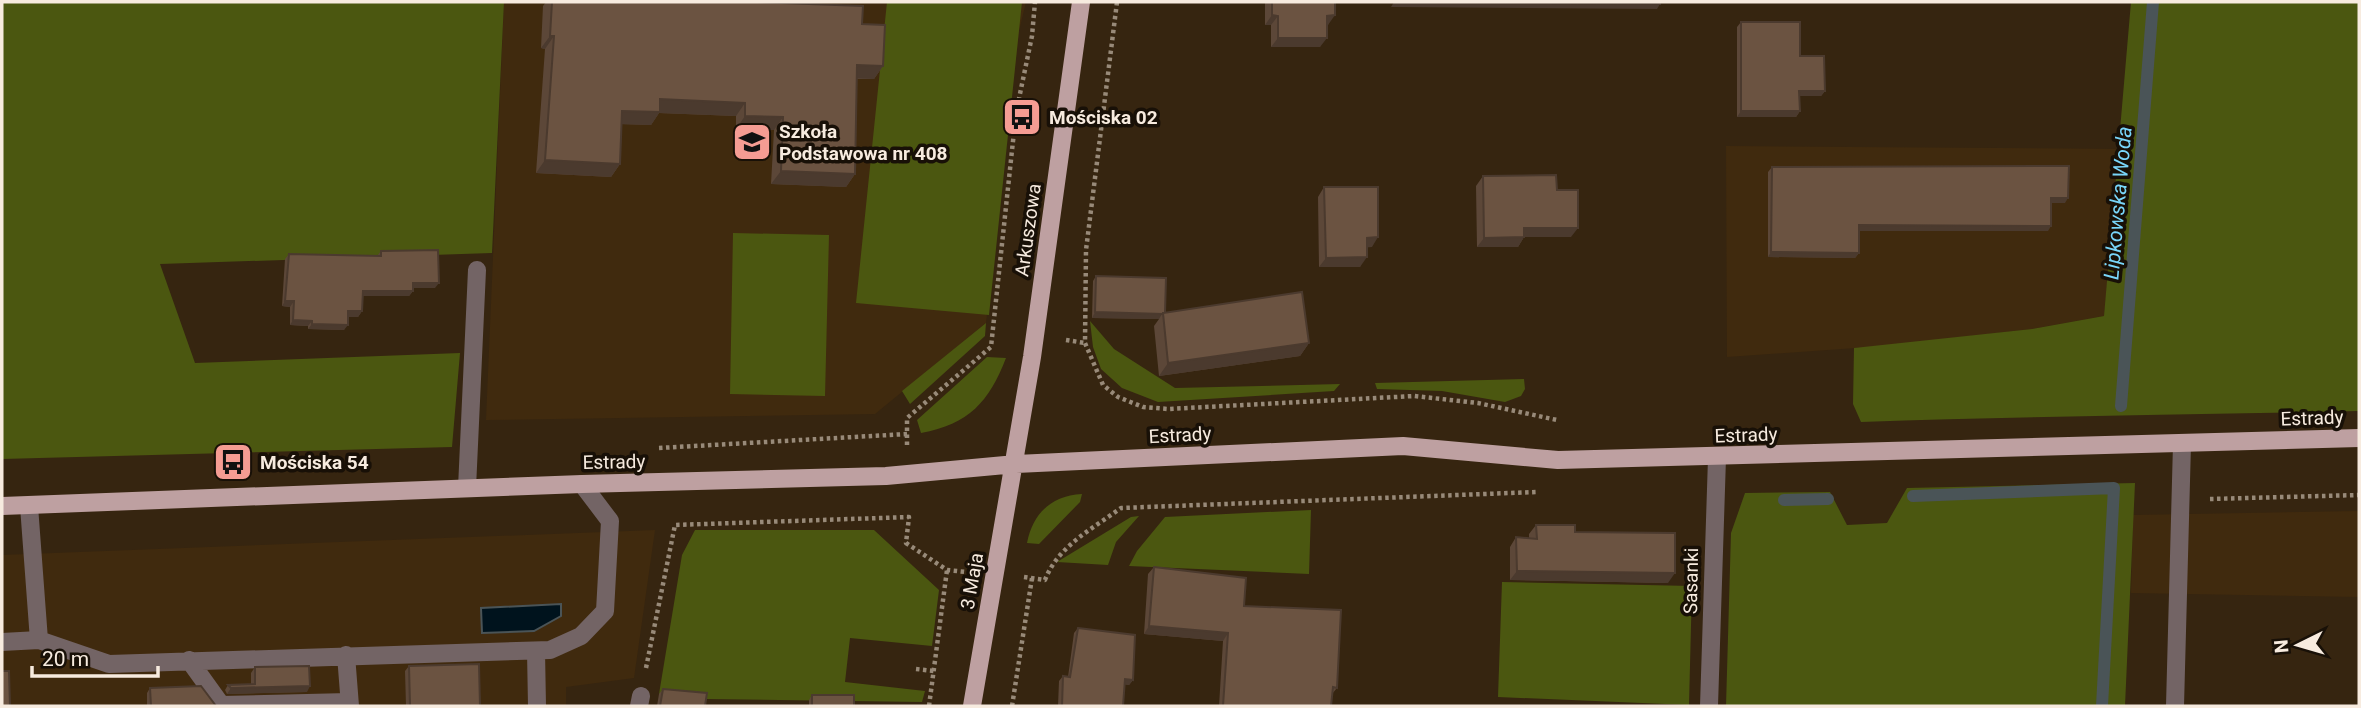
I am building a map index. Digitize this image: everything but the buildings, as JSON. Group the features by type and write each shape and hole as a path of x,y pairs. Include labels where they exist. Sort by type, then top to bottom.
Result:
{"main road":[{"name":"Arkuszowa","path":"1016,464 1081,2"},
{"name":"Estrady","path":"2,506 582,484 887,476 1016,464 1410,446 1543,460 1717,458 2359,438"},
{"name":"3 Maja","path":"972,706 1016,464"}],"street":[{"path":"467,488 477,270"},
{"path":"2175,706 2182,444"},
{"name":"Sasanki","path":"1709,706 1717,458"},
{"path":"2,642 39,640 109,664 550,650 581,636 605,611 610,521 582,484"},
{"path":"29,506 39,640"},
{"path":"536,651 537,706"},
{"path":"189,660 222,706 350,704 346,655"}],"path":[{"path":"907,433 907,418 990,347 1016,113 1032,36 1035,2"},
{"path":"1117,2 1086,250 1085,343 1103,385 1118,397 1143,407 1168,409 1414,396 1478,403 1557,420"},
{"path":"2206,489 2210,499 2359,495"},
{"path":"1012,706 1032,578 1045,580 1050,567 1069,545 1121,509"},
{"path":"640,701 675,525 909,517 906,543 947,570 929,706"},
{"path":"916,669 934,671"}],"shaded area":[{"name":"Szkoła Podstawowa nr 408","path":"504,2 1026,2 1019,31 986,323 875,414 486,420"},
{"path":"1726,146 2121,149 2104,316 2032,329 1884,346 1727,357"},
{"path":"2359,511 2359,597 2131,593 2133,515"},
{"path":"655,530 634,678 566,687 566,706 2,706 2,555"}],"green space":[{"path":"2,2 504,2 492,253 160,264 195,363 460,353 452,447 2,459"},
{"path":"887,2 1022,2 989,315 856,303"},
{"path":"2131,2 2359,2 2359,411 1861,422 1853,404 1854,348 2032,329 2104,316"},
{"path":"733,233 829,235 825,396 730,394"},
{"path":"1090,321 1114,349 1175,388 1340,384 1334,391 1158,402 1122,388 1101,369 1093,347"},
{"path":"986,323 985,336 910,404 902,391"},
{"path":"987,357 1006,358 984,399 965,417 952,424 921,433 917,420"},
{"path":"1524,379 1525,389 1521,396 1505,402 1442,391 1377,389 1375,383"},
{"path":"2135,483 2125,706 1726,706 1731,533 1745,493 1830,492 1847,525 1887,523 1907,488"},
{"path":"1082,494 1080,502 1039,544 1027,543 1034,523 1045,508 1061,498"},
{"path":"1311,510 1309,574 1129,566 1137,551 1165,517"},
{"path":"1139,516 1116,542 1108,565 1057,562 1131,517"},
{"path":"695,530 874,530 939,590 932,646 850,638 845,682 925,691 922,702 704,699 659,694 682,555"},
{"path":"1502,582 1692,586 1689,705 1498,697"}],"water":[{"path":"561,604 561,616 534,631 482,633 481,608"}],"waterway":[{"name":"Lipkowska Woda","path":"2121,406 2153,2"},
{"name":"Lipkowska Woda","path":"1913,496 2114,488 2102,706"},
{"path":"1784,500 1828,499"}],"place":[{"name":"Mościska 02","path":"1022,117"},
{"name":"Szkoła Podstawowa nr 408","path":"752,142"},
{"name":"Mościska 54","path":"233,462"}]}
